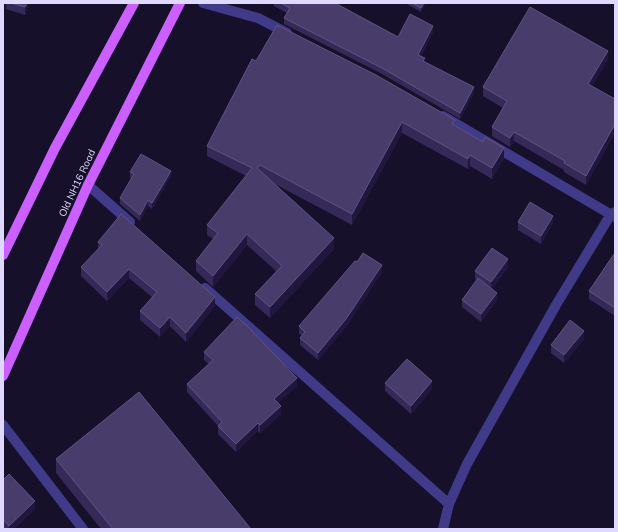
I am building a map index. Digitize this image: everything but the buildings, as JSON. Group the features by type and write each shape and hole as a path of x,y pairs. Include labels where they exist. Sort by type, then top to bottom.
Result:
{"main road":[{"path":"3,255 56,148 134,3"},
{"name":"Old NH16 Road","path":"3,376 88,185 180,3"}],"street":[{"path":"203,3 258,18 299,38"},
{"path":"433,110 614,214 556,305 470,457 450,504 443,529"},
{"path":"88,185 135,227"},
{"path":"195,279 450,504"},
{"path":"3,425 83,529"}]}
